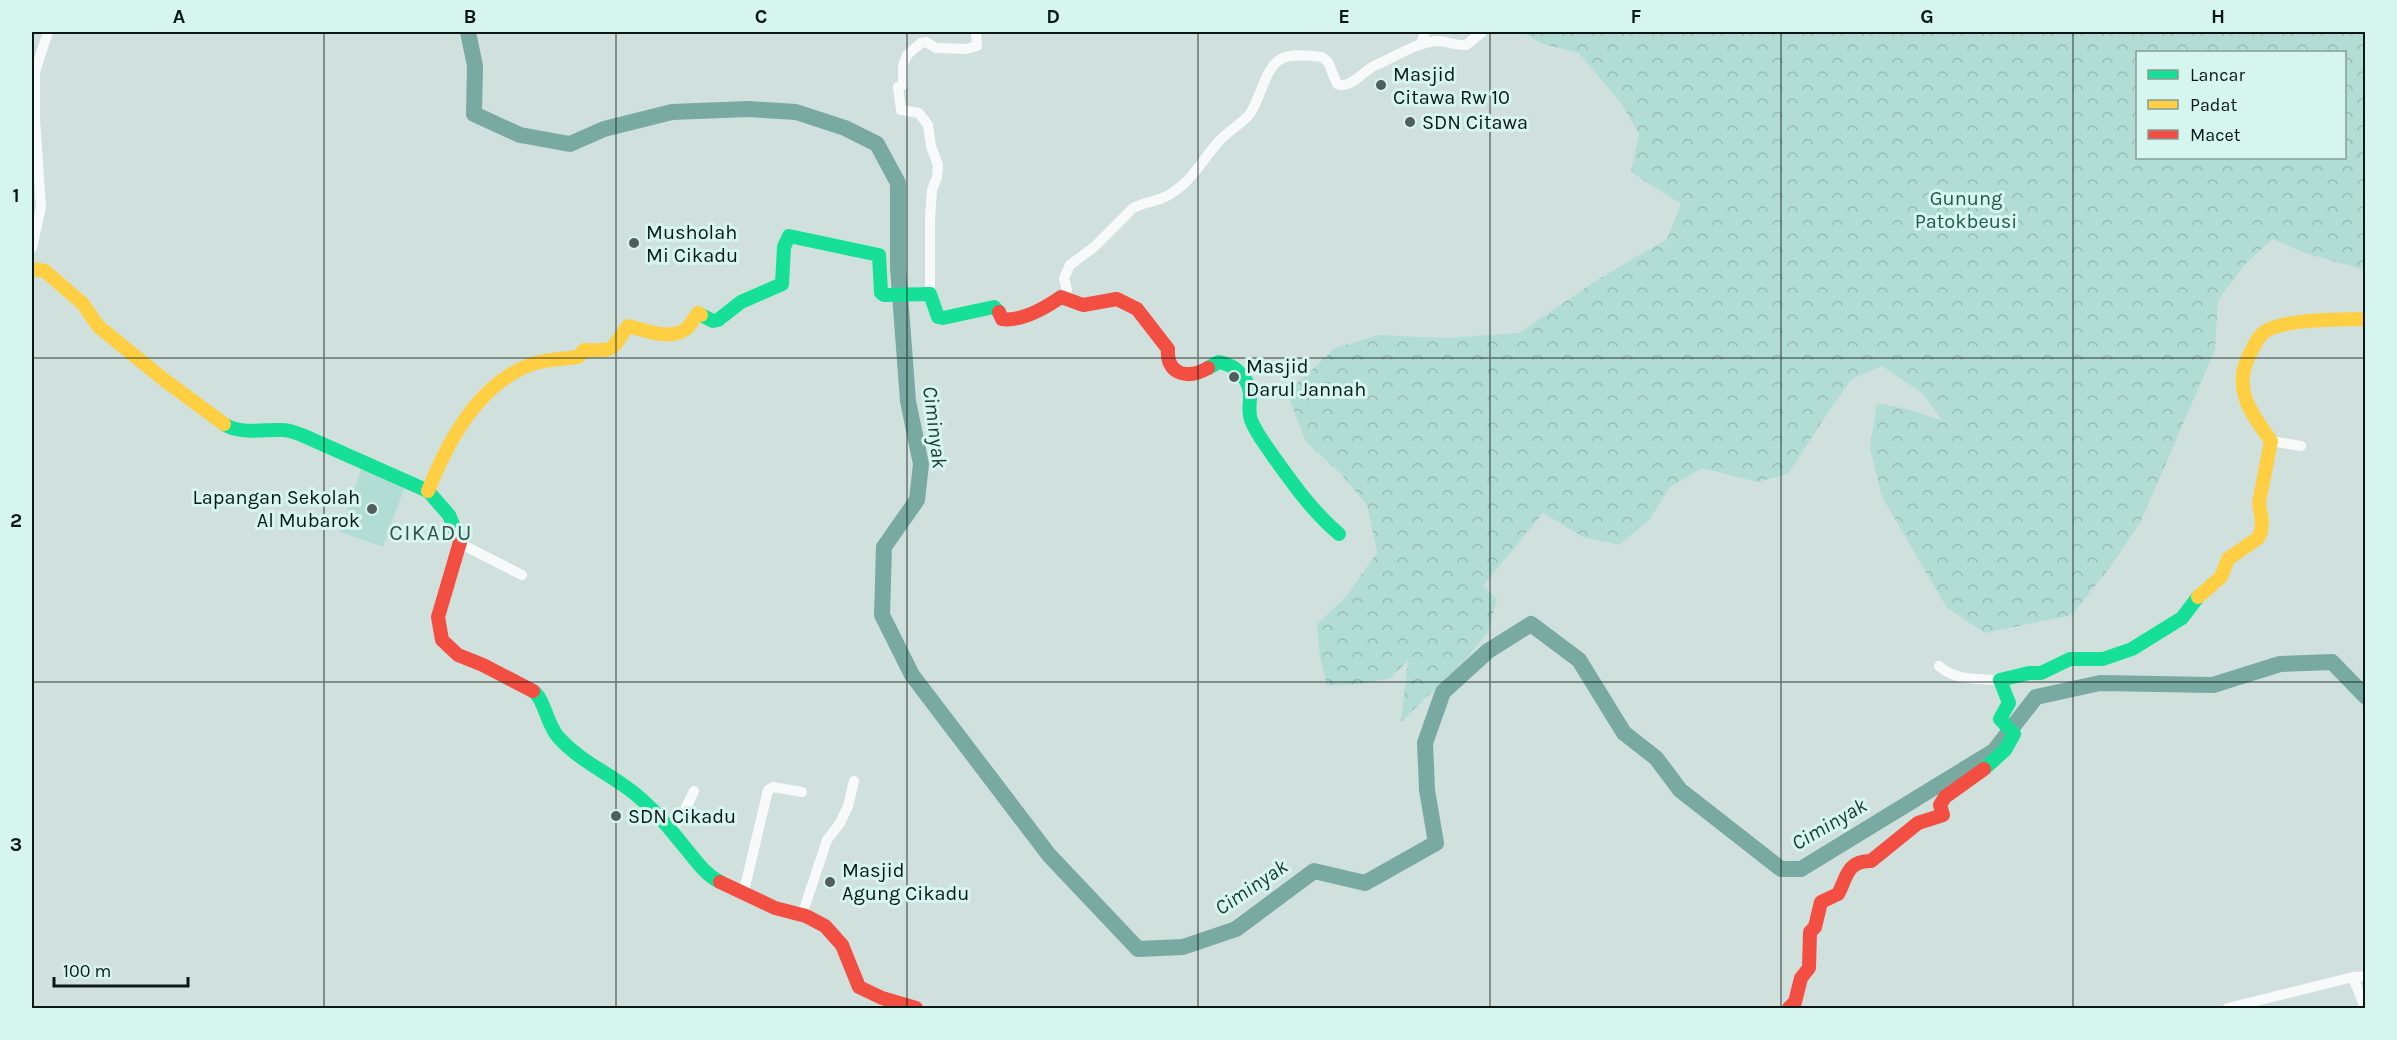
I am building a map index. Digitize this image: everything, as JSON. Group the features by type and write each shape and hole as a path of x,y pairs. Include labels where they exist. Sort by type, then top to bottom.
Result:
{"street":[{"path":"32,248 36,209 35,72 48,32"},
{"path":"976,32 977,46 936,48 926,42 921,43 907,55 903,65 903,85 898,87 901,110 919,113 928,125 931,146 938,165 937,177 932,190 930,219 930,294 938,317 951,317 994,307 998,309 1002,319 1008,320 1042,310 1057,298 1064,297 1083,305 1117,299 1137,309 1168,349 1169,365 1185,375 1198,374 1218,362 1234,366 1250,387 1250,418 1260,437 1303,498 1319,517 1339,534"},
{"path":"1421,44 1425,32"},
{"path":"1064,297 1067,290 1064,278 1070,265 1094,247 1133,208 1141,204 1158,202 1187,181 1217,144 1248,115 1257,101 1260,89 1278,60 1286,57 1322,57 1328,62 1337,84 1342,87 1348,85 1366,69 1421,44 1437,41 1463,46 1482,32"},
{"path":"428,491 447,447 489,392 503,379 530,365 549,360 578,357 584,350 604,351 617,344 628,326 667,335 686,329 698,313 712,321 717,320 741,302 782,284 785,241 789,236 879,255 881,293 884,295 930,294"},
{"path":"32,268 45,271 83,304 98,326 163,379 230,427 248,430 286,430 302,435 428,491 443,504 459,535 461,544 438,617 442,640 458,655 483,665 536,693 541,700 548,723 558,737 581,759 634,793 670,829 700,868 710,877 743,895 775,908 817,920 842,945 859,987 882,998 916,1008"},
{"path":"2301,446 2271,441 2252,417 2243,397 2243,367 2260,335 2265,331 2290,325 2366,319"},
{"path":"1939,666 1953,676 1986,681 2041,673 2070,659 2103,659 2132,649 2182,618 2201,592 2221,577 2228,559 2258,538 2262,521 2259,503 2271,441"},
{"path":"461,544 522,575"},
{"path":"1789,1008 1796,1002 1801,978 1809,968 1810,932 1815,927 1821,902 1839,894 1843,888 1846,873 1862,861 1871,861 1918,824 1943,815 1940,807 1941,801 2001,754 2014,739 2014,734 2001,720 2009,704 2000,680"},
{"path":"802,915 827,840 840,824 848,806 854,782"},
{"path":"743,895 768,790 773,787 801,792"},
{"path":"670,829 680,820 694,791"},
{"path":"2229,1008 2353,977 2366,976"},
{"path":"2353,977 2365,1008"}],"green space":[{"name":"Gunung Patokbeusi","path":"1522,32 2365,32 2365,270 2305,253 2273,239 2247,262 2218,300 2215,350 2141,521 2111,566 2072,615 1985,633 1947,608 1882,497 1870,448 1877,403 1911,410 1943,421 1922,393 1882,366 1852,379 1788,474 1758,482 1702,468 1670,487 1650,519 1619,545 1583,537 1543,513 1483,586 1497,599 1488,632 1465,660 1401,722 1408,660 1391,678 1361,684 1327,686 1320,657 1317,624 1346,597 1377,552 1367,505 1341,474 1306,442 1287,393 1335,348 1379,335 1445,338 1519,333 1597,280 1667,239 1681,204 1631,172 1639,134 1621,103 1579,53 1543,44"},
{"name":"Lapangan Sekolah Al Mubarok","path":"361,469 405,486 383,547 340,532"}],"waterway":[{"name":"Ciminyak","path":"468,32 475,66 474,114 520,135 570,144 604,129 672,112 748,109 796,112 845,128 877,144 898,183 898,268 908,401 921,464 917,500 884,547 882,615 912,675 1049,855 1138,949 1183,947 1236,929 1314,871 1365,883 1436,843 1427,790 1425,743 1443,692 1488,651 1531,624 1579,660 1624,733 1656,758 1680,790 1781,869 1801,869 1994,751 2036,697 2100,683 2213,685 2280,664 2332,662 2366,697"}],"traffic: fast":[{"path":"701,315 713,321 718,320 741,302 782,284 784,247 789,236 879,255 881,293 884,295 930,294 938,317 943,318 994,307 999,312"},
{"path":"1208,368 1219,362 1224,363 1234,368 1245,379 1250,395 1250,415 1258,434 1303,497 1339,534"},
{"path":"224,424 245,430 288,430 428,491 449,515 460,542"},
{"path":"1984,769 2005,750 2014,734 2000,719 2009,703 2000,680 2029,673 2041,673 2070,659 2103,659 2132,649 2182,618 2198,597"},
{"path":"533,691 559,738 576,754 641,799 662,820 702,868 720,882"}],"traffic: slow":[{"path":"32,269 45,271 83,304 98,326 163,379 224,424"},
{"path":"428,491 445,453 467,416 496,385 513,373 537,362 578,357 584,350 608,349 615,344 628,326 657,334 673,334 686,329 698,313 701,315"},
{"path":"2198,597 2221,577 2228,559 2258,538 2261,532 2259,503 2271,441 2251,412 2243,381 2244,370 2256,342 2270,329 2296,322 2366,319"}],"traffic: jam":[{"path":"999,312 1002,319 1010,319 1033,313 1061,297 1083,305 1117,299 1137,309 1168,349 1168,358 1175,370 1186,374 1208,368"},
{"path":"460,542 438,617 442,640 458,655 483,665 533,691"},
{"path":"1789,1008 1795,1002 1801,978 1809,968 1810,932 1815,927 1821,902 1838,894 1852,867 1871,861 1918,823 1943,815 1940,805 1945,797 1984,769"},
{"path":"720,882 775,908 806,916 825,926 842,945 859,987 882,998 916,1008"}],"place":[{"name":"Masjid Citawa Rw 10","path":"1381,85"},
{"name":"SDN Citawa","path":"1410,122"},
{"name":"Musholah Mi Cikadu","path":"634,243"},
{"name":"Masjid Darul Jannah","path":"1234,377"},
{"name":"Lapangan Sekolah Al Mubarok","path":"372,509"},
{"name":"SDN Cikadu","path":"616,816"},
{"name":"Masjid Agung Cikadu","path":"830,882"}],"district":[{"name":"CIKADU","path":"431,533"}]}
